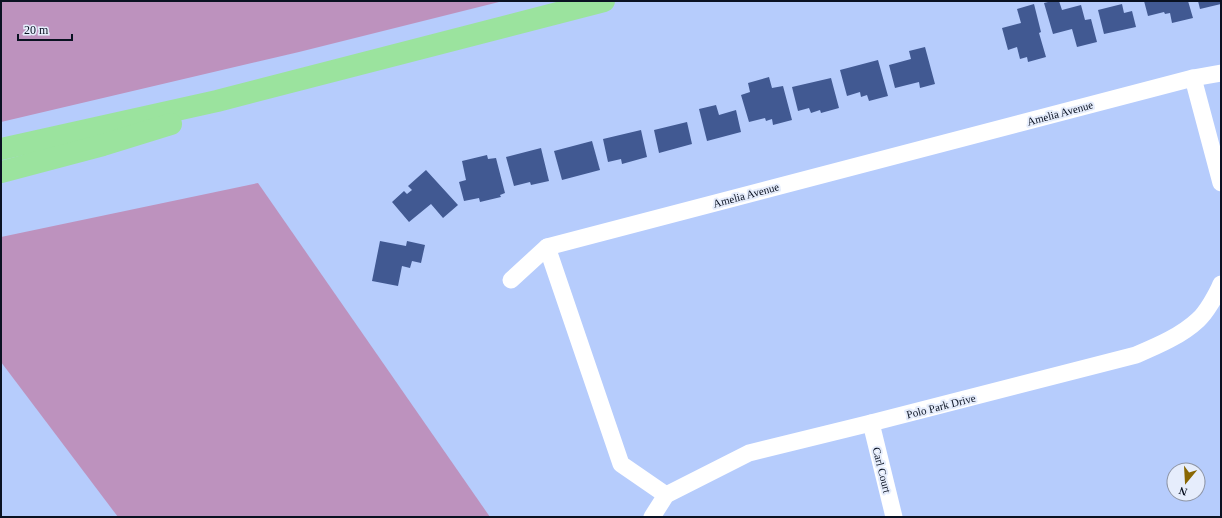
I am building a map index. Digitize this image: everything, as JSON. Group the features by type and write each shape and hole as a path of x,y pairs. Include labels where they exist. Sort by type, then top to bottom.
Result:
{"highway":[{"path":"1,149 217,101 604,1"},
{"path":"1,172 103,145 458,38"}],"street":[{"name":"Amelia Avenue","path":"547,247 1193,78 1221,73"},
{"path":"1193,78 1221,183"},
{"path":"511,280 547,247 621,464 666,495 652,517"},
{"name":"Polo Park Drive","path":"666,495 749,453 871,424 1136,355 1168,341 1198,320 1217,293 1221,284"},
{"name":"Carl Court","path":"871,424 894,517"}],"shaded area":[{"path":"1,1 503,1 299,52 1,122"},
{"path":"258,183 490,517 118,517 1,362 1,237"}],"building":[{"path":"1059,1 1062,10 1081,5 1085,20 1091,19 1097,42 1077,47 1072,29 1053,34 1044,3"},
{"path":"1144,1 1188,1 1193,18 1172,23 1170,13 1165,14 1164,12 1148,16"},
{"path":"1198,1 1221,1 1221,4 1200,9"},
{"path":"1034,4 1041,32 1039,33 1046,57 1028,62 1027,57 1020,59 1017,47 1008,50 1002,28 1021,23 1017,9"},
{"path":"1122,4 1124,13 1132,11 1136,27 1104,34 1098,10"},
{"path":"925,47 935,84 920,88 919,82 895,88 889,65 911,59 909,51"},
{"path":"878,60 888,96 869,101 867,95 861,97 860,92 847,96 840,70"},
{"path":"769,77 772,88 783,86 792,120 773,125 772,119 766,121 765,118 749,122 741,95 750,92 748,83"},
{"path":"831,78 839,108 821,113 820,110 811,113 809,108 798,111 792,87"},
{"path":"716,105 719,115 736,110 741,132 707,141 699,109"},
{"path":"687,122 692,144 659,153 654,130"},
{"path":"641,130 647,157 622,164 621,159 608,162 603,139"},
{"path":"592,141 600,170 562,180 554,151"},
{"path":"541,148 549,181 531,185 530,182 514,186 506,157"},
{"path":"487,155 488,159 496,158 505,193 500,195 501,197 480,202 479,198 464,201 459,182 466,180 462,161"},
{"path":"426,170 458,205 443,218 431,204 409,222 392,202 404,191 407,194 412,190 408,186"},
{"path":"380,241 406,246 407,241 425,245 421,263 412,261 410,268 402,266 398,286 372,281"}]}
